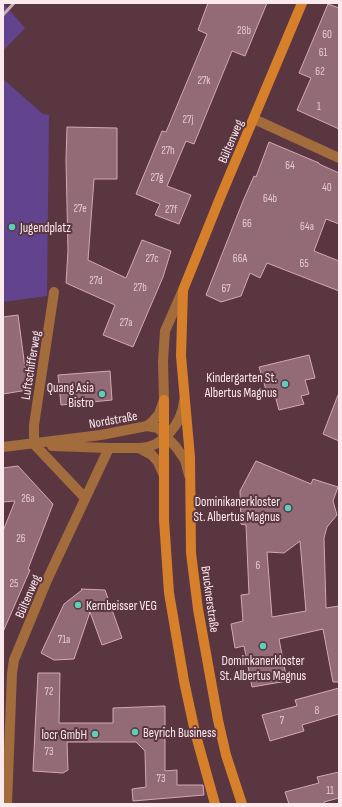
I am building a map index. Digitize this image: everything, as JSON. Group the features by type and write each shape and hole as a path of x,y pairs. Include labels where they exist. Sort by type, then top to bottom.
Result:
{"main road":[{"name":"Bültenweg","path":"184,393 181,356 183,290 302,3"},
{"name":"Brucknerstraße","path":"184,393 190,457 192,552 198,609 218,720 226,755 242,804"},
{"name":"Bültenweg","path":"164,400 165,436"},
{"path":"165,436 164,520 169,593 184,681 195,732 215,804"}],"street":[{"path":"254,119 339,158"},
{"name":"Bültenweg","path":"147,426 154,421 159,414 164,400 165,331 183,290"},
{"name":"Luftschifferweg","path":"34,444 34,425 54,292"},
{"name":"Bültenweg","path":"139,448 145,448 151,445 172,430 178,422 183,409 184,393"},
{"name":"Nordstraße","path":"3,447 101,435 147,426 158,428 176,447 185,460 190,480"},
{"path":"34,444 85,498"},
{"name":"Nordstraße","path":"34,444 139,448"},
{"name":"Bültenweg","path":"6,804 12,673 14,660 47,580 109,448"},
{"path":"139,448 152,455 158,462 164,476"}],"shaded area":[{"path":"3,3 25,28 3,51"},
{"path":"3,79 43,114 49,115 47,296 3,302"}],"building":[{"path":"208,3 267,3 245,56 232,51 194,144 186,141 167,186 191,195 179,224 155,215 160,204 136,194 162,131 166,132 207,34 198,30"},
{"path":"328,4 339,8 339,129 297,110 311,78 299,73"},
{"path":"67,127 117,128 117,179 94,179 88,260 126,278 142,240 171,251 163,277 133,347 103,335 115,305 66,283 68,251 66,160"},
{"path":"269,142 339,173 339,224 326,219 314,251 339,261 339,291 267,263 260,278 250,273 241,296 221,302 206,295 243,201 254,176 256,177"},
{"path":"18,315 28,390 3,394 3,317"},
{"name":"Kindergarten St. Albertus Magnus","path":"309,355 315,378 305,380 309,394 301,396 304,404 279,410 273,388 266,390 259,367"},
{"path":"110,371 112,400 61,405 58,375"},
{"path":"339,395 339,441 323,434"},
{"path":"256,461 311,484 313,479 338,487 333,501 337,515 327,527 324,538 326,608 339,606 339,682 333,682 323,629 279,639 287,681 252,687 244,646 235,648 231,624 243,621 241,595 249,594 246,525 241,524 240,491","holes":["300,541 306,611 272,617 267,552 284,553"]},
{"path":"18,466 53,504 28,569 30,570 3,632 3,531 15,501 3,502 3,468"},
{"path":"81,589 105,590 122,638 102,645 90,612 74,659 54,660 41,653 64,604 82,590"},
{"path":"38,673 60,673 59,723 113,723 113,708 165,706 165,771 177,770 177,785 203,785 204,795 133,801 132,789 146,787 145,751 136,742 67,742 68,770 63,773 33,771"},
{"path":"339,688 339,714 302,725 304,731 270,741 262,715 297,706 295,700"},
{"path":"339,772 339,798 324,802 325,804 289,804 285,792 319,783 317,777"}],"railway":[{"path":"3,15 14,3"}],"place":[{"name":"Jugendplatz","path":"12,227"},
{"name":"Kindergarten St. Albertus Magnus","path":"285,384"},
{"name":"Quang Asia Bistro","path":"102,394"},
{"name":"Dominikanerkloster St. Albertus Magnus","path":"288,508"},
{"name":"Kernbeisser VEG","path":"78,605"},
{"name":"Dominkanerkloster St. Albertus Magnus","path":"263,646"},
{"name":"Beyrich Business","path":"135,732"},
{"name":"locr GmbH","path":"95,734"}]}
